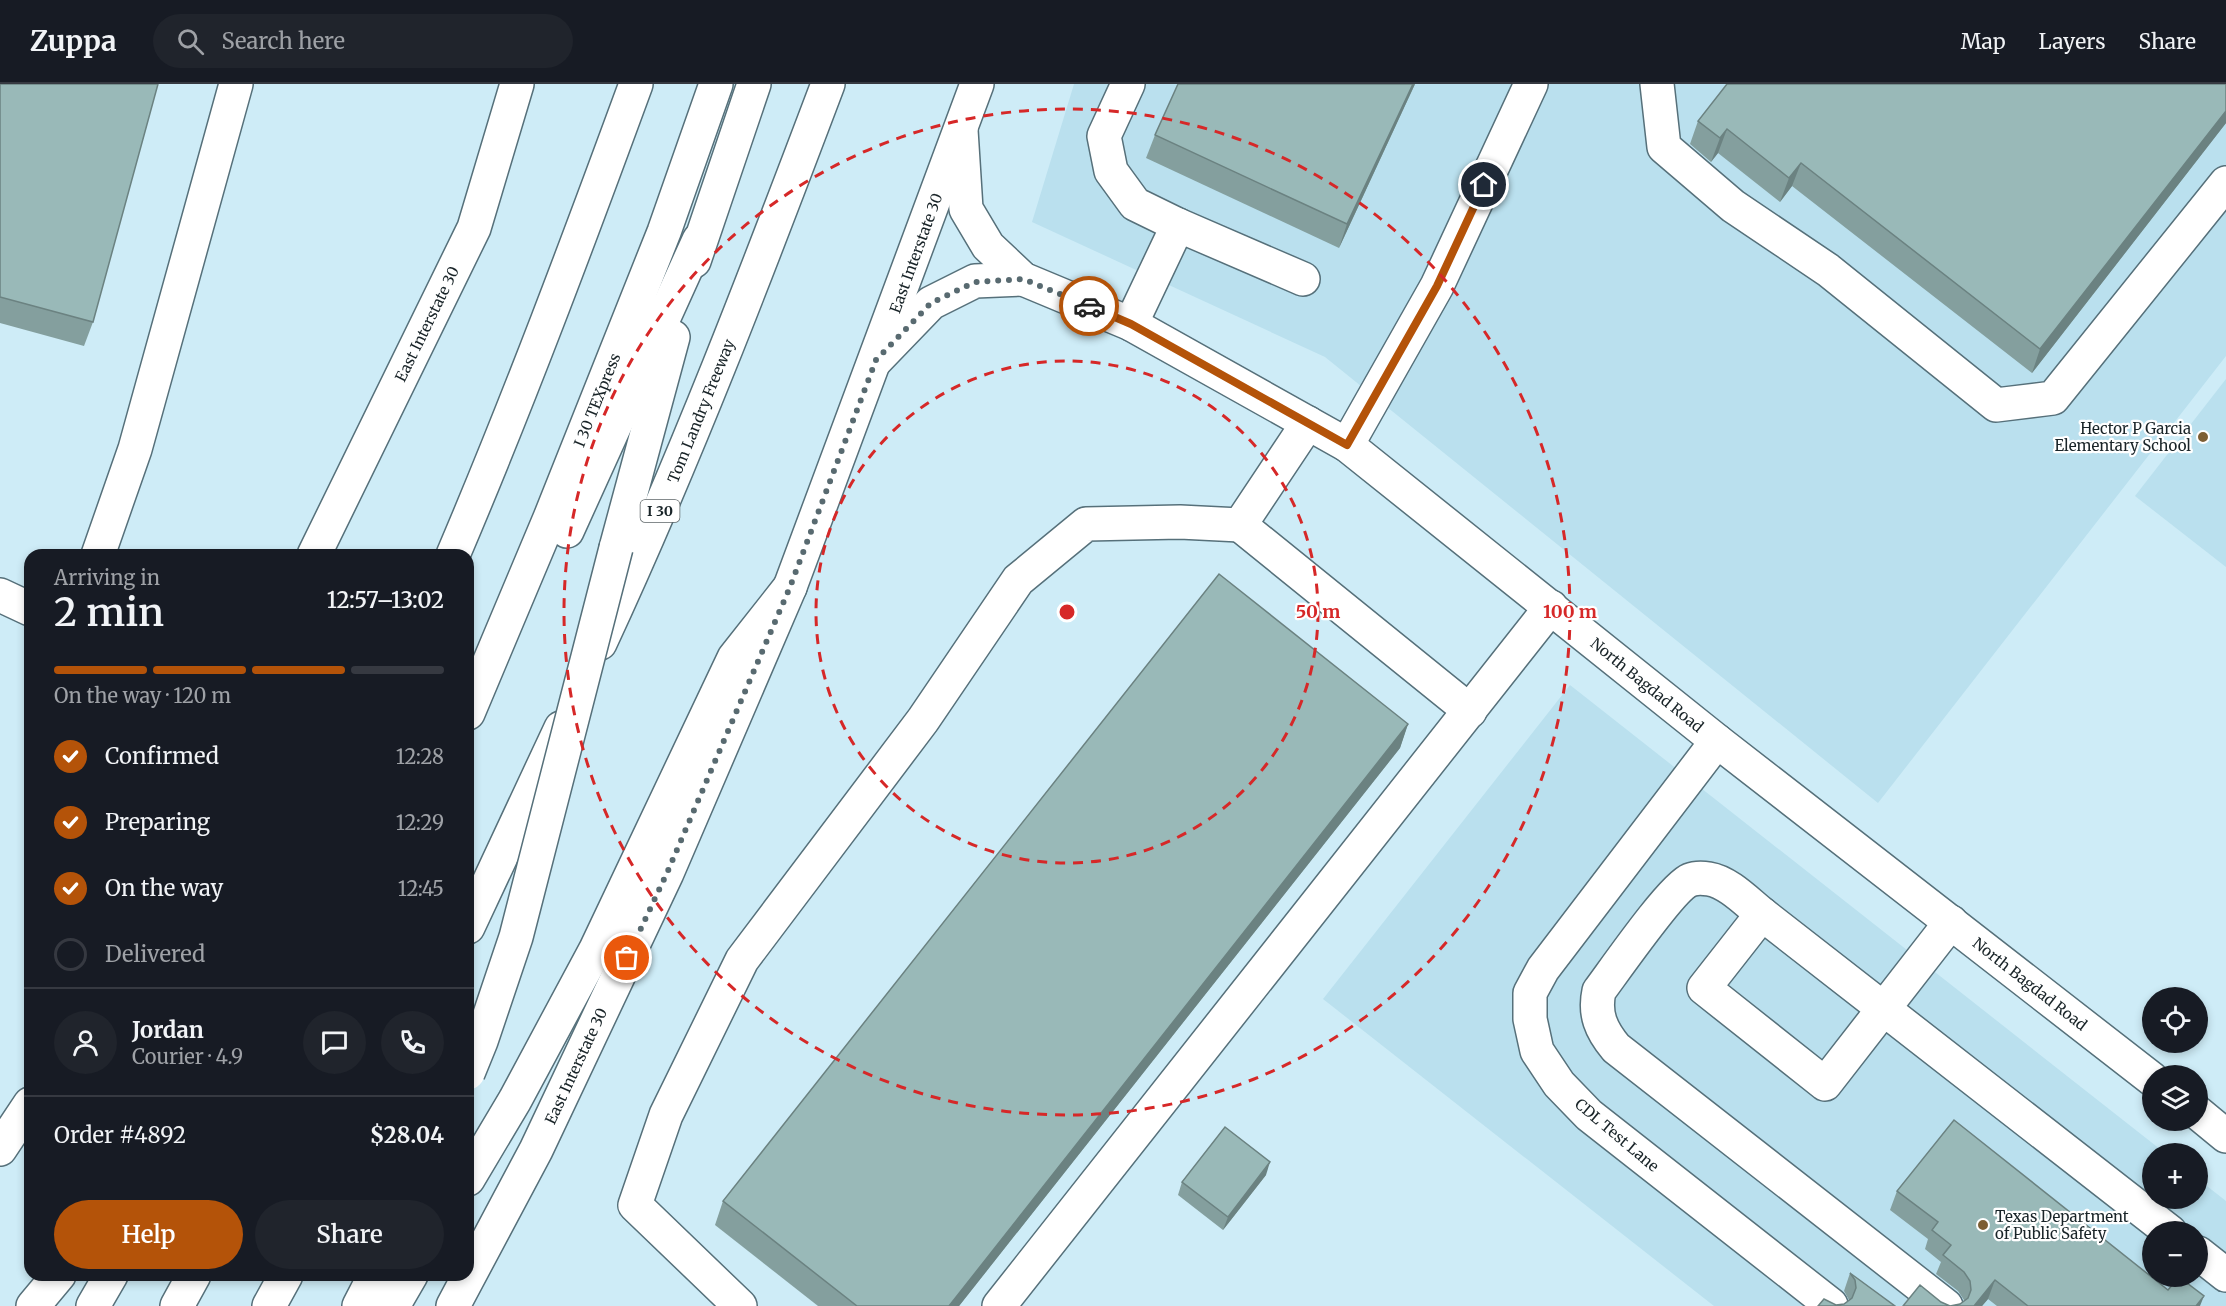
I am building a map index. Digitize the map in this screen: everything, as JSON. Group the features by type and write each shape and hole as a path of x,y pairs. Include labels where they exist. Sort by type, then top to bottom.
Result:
{"main road":[{"path":"101,549 135,449 237,84"},
{"name":"East Interstate 30","path":"317,549 474,228 517,84"},
{"path":"456,549 498,448 589,214 636,84"},
{"name":"I 30 TEXpress","path":"474,699 550,518 664,232 716,84"},
{"path":"474,1058 516,937 610,571 699,240 754,84"},
{"name":"Tom Landry Freeway","path":"474,914 648,539 742,312 828,84"},
{"name":"East Interstate 30","path":"474,1267 536,1150 667,873 790,587 962,130 977,84"},
{"path":"1128,84 1104,136 1111,171 1135,204 1303,279"},
{"path":"1347,445 1437,286 1531,84"},
{"path":"1657,84 1664,147 1733,206 1828,270 1996,405 2053,398 2226,183"},
{"name":"North Bagdad Road","path":"962,130 966,209 988,246 1023,279 1131,324 1347,445 1717,741 2142,1071"},
{"path":"1131,324 1178,225"},
{"path":"474,711 569,527 699,240"},
{"name":"North Bagdad Road","path":"876,360 931,303 975,282 1023,279"},
{"path":"1240,525 1308,423"},
{"path":"740,1306 635,1205 666,1115 742,960 923,720 1018,580 1086,524 1180,522 1240,525 1470,711"},
{"path":"474,1169 515,1100 597,949 734,658 790,587"},
{"path":"0,595 24,606"},
{"path":"999,1306 1551,607"},
{"name":"CDL Test Lane","path":"1717,741 1543,969 1530,993 1530,1019 1537,1051 1558,1084 1589,1115 1831,1305"},
{"path":"1946,1306 1616,1048 1606,1036 1598,1021 1596,1004 1599,991 1658,913 1690,880 1710,879 1731,889 2156,1221"},
{"path":"1762,914 1704,988 1825,1084 1951,922"},
{"path":"0,1149 24,1113"},
{"path":"2208,1121 2226,1136"},
{"path":"2208,1261 2226,1275"},
{"path":"33,1306 54,1281"},
{"path":"93,1306 108,1281"},
{"path":"177,1306 191,1281"},
{"path":"269,1306 283,1281"},
{"path":"359,1306 372,1281"},
{"path":"393,1306 408,1281"},
{"name":"East Interstate 30","path":"453,1306 466,1281"}],"shaded area":[{"path":"1074,84 2226,84 2226,356 1878,803 1325,357 1032,222"},
{"name":"Hector P Garcia Elementary School","path":"2226,379 2226,567 2135,496"},
{"path":"1570,685 2152,1143 2142,1143 2142,1209 2208,1209 2208,1187 2226,1201 2226,1306 1714,1306 1323,999"}],"building":[{"path":"0,84 158,84 93,322 0,297"},
{"path":"1178,84 1413,84 1347,224 1155,135"},
{"path":"1727,84 2226,84 2226,111 2040,349 1801,163 1789,178 1727,129 1720,138 1698,121"},
{"path":"1219,574 1408,724 949,1306 857,1306 723,1201"},
{"name":"Texas Department of Public Safety","path":"1954,1120 2142,1269 2142,1287 2164,1287 2168,1290 2171,1287 2192,1287 2204,1296 2196,1306 2028,1306 1995,1280 1974,1306 1950,1306 1960,1304 1968,1298 1971,1290 1970,1281 1964,1272 1943,1255 1951,1245 1932,1230 1938,1222 1897,1191"},
{"path":"1225,1127 1270,1162 1228,1217 1182,1182"},
{"path":"1850,1273 1895,1306 1818,1306 1824,1299 1836,1305 1844,1304 1852,1298 1856,1288 1855,1280"},
{"path":"1920,1285 1941,1302 1950,1306 1903,1306"}],"way so far":[{"path":"627,958 667,873 790,587 876,360 931,303 975,282 1023,279 1089,306"}],"place":[{"name":"Hector P Garcia Elementary School","path":"2203,437"},
{"name":"Texas Department of Public Safety","path":"1983,1225"}],"route":[{"path":"1089,306 1131,324 1347,445 1437,286 1484,185"}]}
